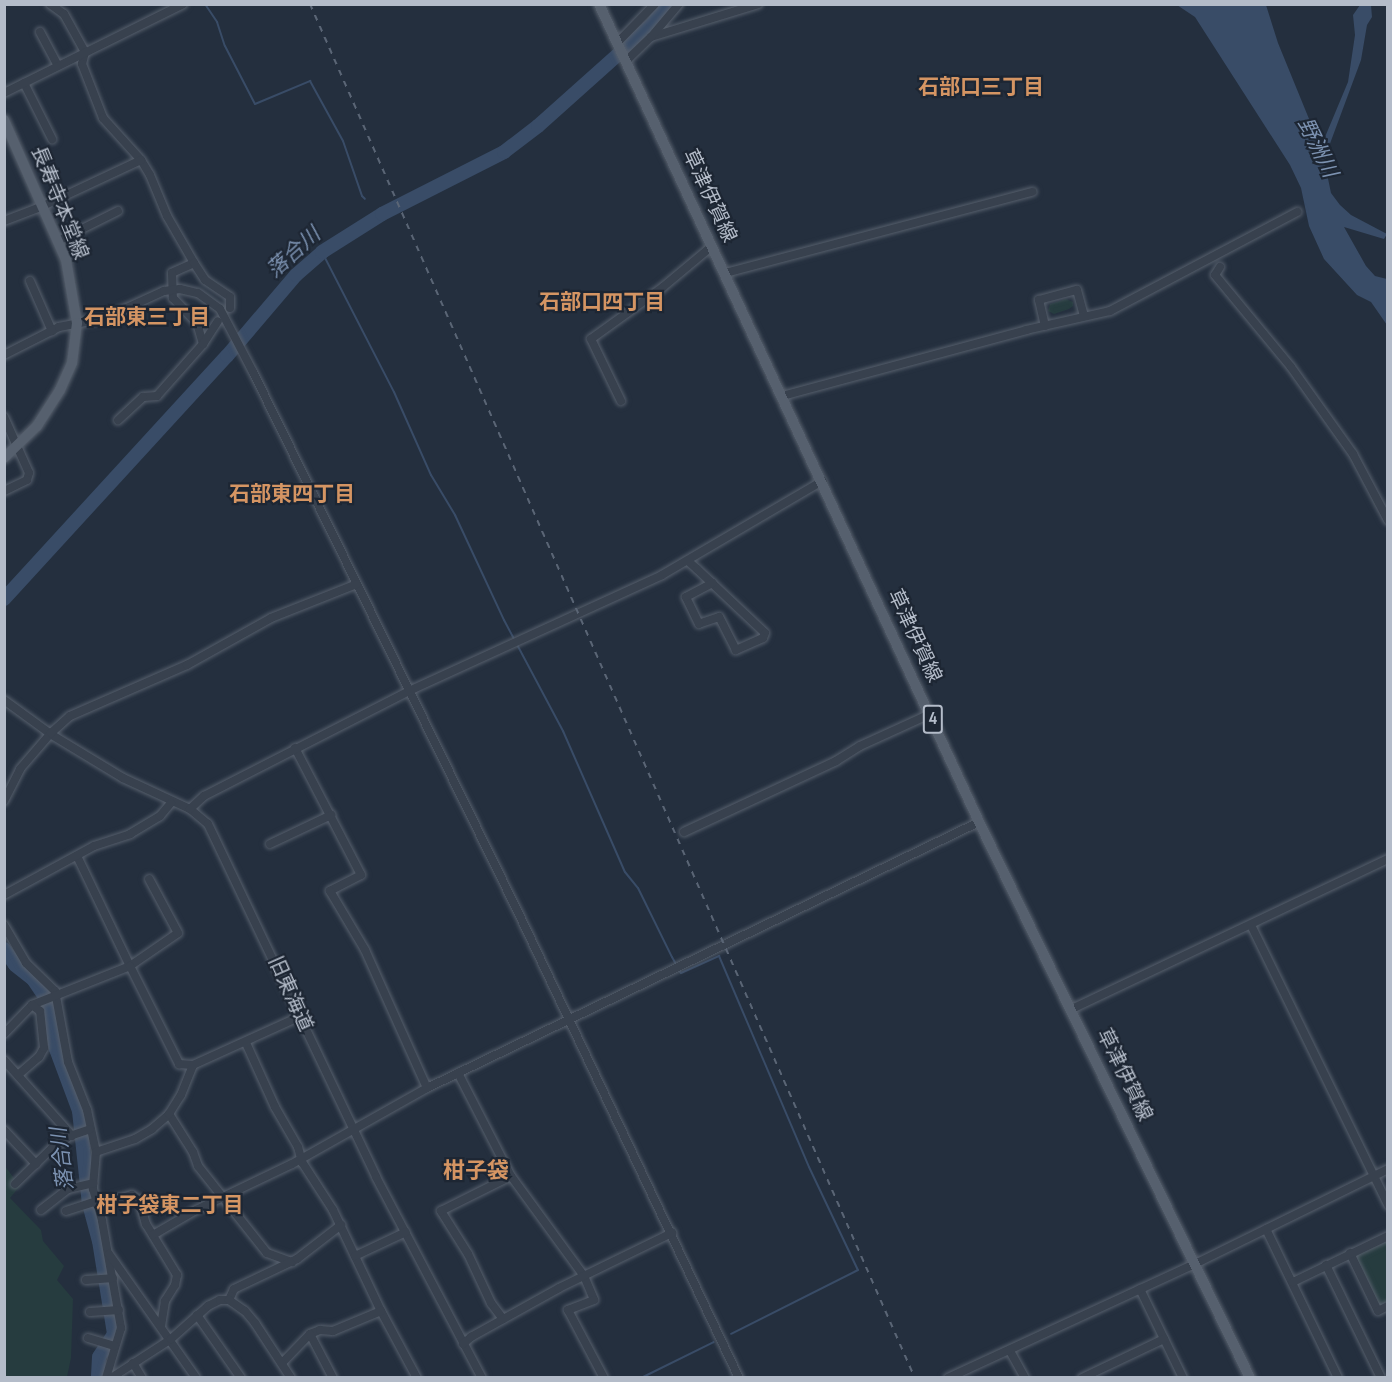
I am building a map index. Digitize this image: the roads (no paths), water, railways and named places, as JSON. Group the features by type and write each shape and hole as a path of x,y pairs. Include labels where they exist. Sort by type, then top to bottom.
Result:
{"main road":[{"name":"草津伊賀線","path":"599,4 980,822 1250,1377"},
{"name":"長寿寺本堂線","path":"4,120 58,241 68,270 77,323 72,363 50,409 18,446 4,458"}],"street":[{"path":"50,4 64,14 85,52 82,64 103,118 141,160 158,191 167,216 194,263 205,279 230,297 230,308"},
{"path":"4,93 183,4"},
{"path":"618,45 655,4"},
{"path":"625,59 651,37 679,4"},
{"path":"651,37 758,4"},
{"path":"40,32 58,66"},
{"path":"24,83 52,139"},
{"path":"4,221 43,206 141,160"},
{"path":"725,273 1032,192"},
{"path":"58,241 118,211"},
{"path":"782,396 1110,311 1297,212"},
{"path":"621,401 591,339 663,287 712,246"},
{"path":"194,263 172,273 173,290 177,303 197,323 203,344"},
{"path":"1220,267 1215,275 1291,367 1353,454 1388,520"},
{"path":"30,281 52,331"},
{"path":"4,355 52,331 114,315 155,294 173,290 198,293 213,302 241,348 570,1018 739,1377"},
{"path":"1045,326 1039,300 1077,290 1088,315"},
{"path":"118,420 143,397 157,396 203,344 218,321"},
{"path":"4,417 29,473 27,480 4,491"},
{"path":"190,809 204,796 409,690 595,607 688,561 822,481"},
{"path":"688,561 712,583 765,633 763,638 736,650 719,617 699,624 686,597 712,583"},
{"path":"4,801 15,778 51,733 70,716 187,665 270,618 357,584"},
{"name":"旧東海道","path":"4,700 51,733 123,778 190,809 208,824 353,1128 482,1377"},
{"path":"684,832 930,714"},
{"path":"295,748 361,875 330,891 365,950 427,1088"},
{"path":"4,775 15,778"},
{"path":"4,895 94,846 130,834 160,816 171,802"},
{"path":"270,844 331,815"},
{"path":"153,1235 301,1159 427,1088 980,822"},
{"path":"77,856 179,1064 193,1065 300,1017"},
{"path":"1072,1009 1388,858"},
{"path":"4,1034 32,1005 130,966 178,933 149,879"},
{"path":"1251,925 1388,1205"},
{"path":"4,926 26,963 55,992 61,1035 87,1110 96,1152 89,1184 106,1250 115,1310 121,1328 111,1345 106,1377"},
{"path":"18,1075 39,1057 44,1047 40,1011 32,1005"},
{"path":"246,1043 274,1107 293,1138 301,1159 341,1225 381,1311 417,1377"},
{"path":"4,1060 72,1136"},
{"path":"96,1152 135,1139 152,1129 169,1114 181,1095 193,1065"},
{"path":"458,1073 511,1176 584,1276 594,1300 568,1310 604,1377"},
{"path":"169,1114 193,1152 198,1166 267,1253 292,1262"},
{"path":"15,1184 52,1148 90,1129"},
{"path":"4,1130 36,1164"},
{"path":"948,1377 1195,1264 1388,1169"},
{"path":"503,1319 491,1303 468,1254 441,1211 511,1176"},
{"path":"41,1210 68,1189 89,1184"},
{"path":"66,1211 132,1195 138,1200 146,1224 177,1275 175,1286 165,1301 161,1326"},
{"path":"229,1300 234,1289 292,1262 341,1225"},
{"path":"1266,1229 1338,1377"},
{"path":"355,1256 406,1232"},
{"path":"464,1344 503,1319 672,1233"},
{"path":"1293,1282 1388,1236"},
{"path":"106,1250 196,1377"},
{"path":"1350,1253 1378,1311 1388,1306"},
{"path":"1326,1265 1381,1377"},
{"path":"86,1280 109,1278"},
{"path":"1140,1289 1183,1377"},
{"path":"111,1377 171,1340 197,1315 220,1300 229,1300 245,1311 291,1377"},
{"path":"90,1312 115,1310"},
{"path":"282,1363 310,1334 320,1329 333,1331 381,1311"},
{"path":"197,1315 241,1377"},
{"path":"310,1334 333,1377"},
{"path":"88,1338 111,1345"},
{"path":"1083,1377 1164,1339"},
{"path":"1010,1350 1025,1377"},
{"path":"133,1363 142,1377"},
{"path":"967,1369 971,1377"}],"water":[{"name":"野洲川","path":"1177,5 1266,5 1278,43 1316,136 1316,148 1325,137 1348,82 1355,35 1353,15 1360,5 1371,5 1372,17 1367,25 1361,60 1328,149 1325,164 1331,193 1340,205 1351,215 1387,234 1384,239 1344,227 1366,266 1375,276 1387,279 1387,325 1371,302 1357,295 1324,259 1309,226 1301,188 1290,165 1195,17"}],"waterway":[{"path":"205,4 217,22 225,46 255,104 310,81 343,141 365,199"},
{"name":"落合川","path":"4,599 227,356 296,275 322,252 382,214 504,152 538,126 653,23 667,4"},
{"path":"322,252 394,392 431,475 455,515 504,620 563,731 625,872 638,888 681,973 719,956 809,1167 858,1270 731,1334"},
{"name":"落合川","path":"4,949 15,965 33,979 46,998 56,1049 79,1111 89,1204 99,1241 114,1334 99,1357 98,1378"},
{"path":"641,1378 714,1342"}],"railway":[{"path":"310,4 915,1378"}],"district":[{"name":"石部口三丁目","path":"981,88"},
{"name":"石部口四丁目","path":"602,303"},
{"name":"石部東三丁目","path":"147,318"},
{"name":"石部東四丁目","path":"292,495"},
{"name":"柑子袋","path":"476,1172"},
{"name":"柑子袋東二丁目","path":"170,1206"}]}
